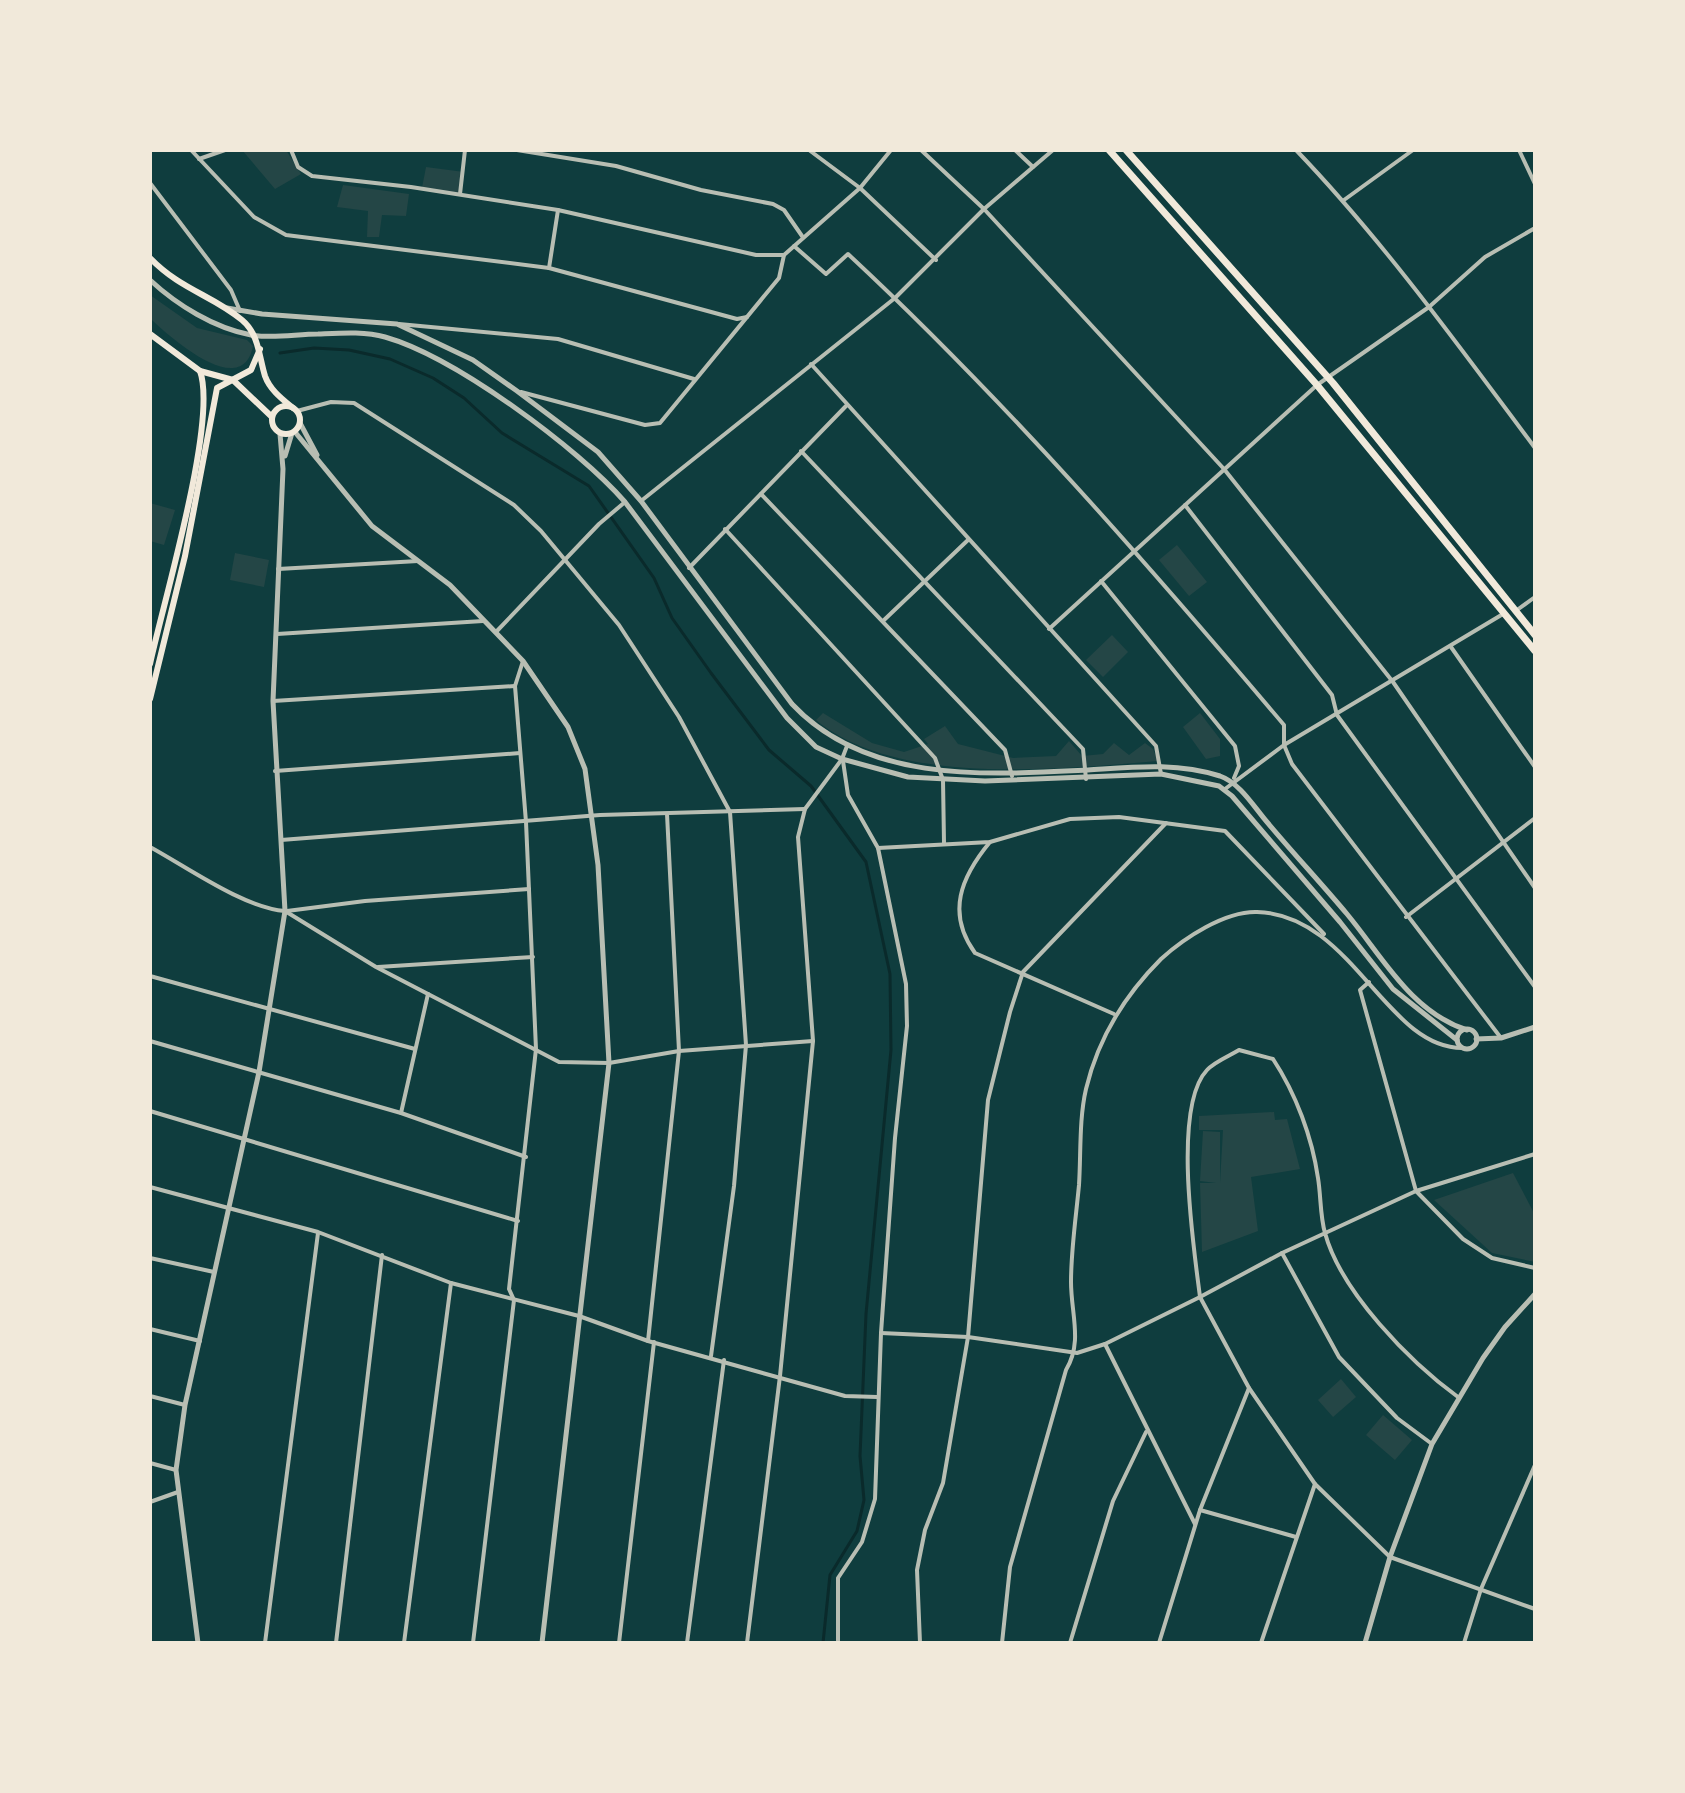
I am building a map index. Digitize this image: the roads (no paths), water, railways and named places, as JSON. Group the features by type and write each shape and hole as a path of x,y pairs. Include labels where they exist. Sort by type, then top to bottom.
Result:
{"main road":[{"path":"1109,150 1317,385 1535,651"},
{"path":"1126,150 1327,377 1535,635"},
{"path":"150,258 183,287 243,321 260,349 266,377 273,390 295,410 300,423 294,433 280,434 273,426 272,417 233,380 200,371 150,334"},
{"path":"150,699 157,636 185,556 217,388 251,370 260,349"},
{"path":"150,664 191,487 206,387 200,371"},
{"path":"272,417 281,407 295,410"}],"street":[{"path":"191,150 254,217 286,235 549,268 737,319 747,317"},
{"path":"199,159 225,150"},
{"path":"291,150 298,167 312,176 460,194 558,210 756,255 784,255"},
{"path":"460,194 465,150"},
{"path":"517,150 616,166 701,190 773,204 784,210 802,236"},
{"path":"809,150 860,188 936,260"},
{"path":"517,391 651,426 660,423 779,278 784,255 860,188 891,150"},
{"path":"921,150 984,209 1224,469 1393,682 1535,888"},
{"path":"1015,150 1033,167"},
{"path":"641,501 895,298 984,209 1053,150"},
{"path":"1296,150 1344,201 1535,448"},
{"path":"1344,201 1413,150"},
{"path":"1519,150 1535,184"},
{"path":"1527,165 1535,163"},
{"path":"150,183 231,290 240,311"},
{"path":"549,268 558,210"},
{"path":"1049,629 1317,385 1429,307 1485,257 1535,228"},
{"path":"794,246 826,274 848,254 895,298 1135,550 1284,725 1284,745 1292,764 1501,1038"},
{"path":"150,280 195,314 253,336 346,333 383,336 430,354 558,440 599,472 787,718 816,747 842,759 908,777 1013,780 1161,774 1225,789 1393,989 1463,1048"},
{"path":"216,305 240,311 558,339 694,379"},
{"path":"397,324 473,360 598,452 641,501 792,704 811,725 847,746 902,766 1012,771 1086,770 1161,764 1232,781 1348,916 1400,982 1439,1017 1475,1034 1476,1039 1472,1047 1451,1048 1420,1034 1225,831 1119,817 1070,819 990,842 878,848"},
{"path":"811,364 1156,746 1161,774"},
{"path":"295,410 331,402 354,403 514,505 565,560 628,638 679,717 730,812 746,1045 734,1186 711,1356"},
{"path":"689,568 846,406"},
{"path":"300,423 321,463"},
{"path":"283,469 294,433"},
{"path":"294,433 372,526 450,585 523,661 568,727 585,769 593,816 609,1063 542,1643"},
{"path":"198,1643 176,1470 185,1405 259,1072 285,911 273,701 283,469 280,434"},
{"path":"801,451 1083,749 1086,779"},
{"path":"761,494 1005,750 1013,780"},
{"path":"496,632 622,504"},
{"path":"1185,505 1332,695 1337,715 1535,987"},
{"path":"725,529 941,769 944,844"},
{"path":"883,622 968,540"},
{"path":"278,569 418,561"},
{"path":"1101,581 1235,746 1239,766 1232,781"},
{"path":"1517,610 1535,597"},
{"path":"1225,789 1284,745 1505,613"},
{"path":"274,635 485,621"},
{"path":"1451,647 1535,767"},
{"path":"473,1643 514,1300 509,1289 536,1049 526,822 515,686 523,661"},
{"path":"273,701 515,686"},
{"path":"747,1643 780,1376 813,1041 798,837 805,809 842,759 847,746"},
{"path":"275,771 520,753"},
{"path":"838,1643 838,1578 862,1542 875,1499 874,1397 907,1026 906,984 878,848 848,795 842,759"},
{"path":"281,840 593,816 805,809"},
{"path":"619,1643 679,1051 667,814"},
{"path":"1406,917 1535,818"},
{"path":"920,1643 917,1570 925,1530 943,1483 968,1337 988,1100 1023,972 1166,823"},
{"path":"990,842 973,862 961,886 958,916 962,935 975,953 1114,1014"},
{"path":"150,847 274,911 529,889"},
{"path":"285,911 376,967 559,1062 609,1063 679,1051 813,1041"},
{"path":"1002,1643 1010,1567 1066,1370 1077,1353 1071,1283 1086,1089 1114,1014 1148,972 1175,946 1232,917 1251,912 1271,912 1292,918 1331,942"},
{"path":"376,967 533,957"},
{"path":"150,976 415,1049"},
{"path":"1369,982 1360,990 1416,1191 1463,1239 1492,1258 1535,1268"},
{"path":"401,1113 428,994"},
{"path":"1476,1039 1501,1038 1535,1027"},
{"path":"1457,1040 1461,1032 1467,1030"},
{"path":"150,1041 401,1113 526,1157"},
{"path":"1458,1397 1431,1377 1370,1309 1344,1274 1325,1233 1318,1174 1293,1089 1273,1059 1239,1050 1207,1069 1199,1084 1192,1111 1186,1193 1200,1297 1249,1388 1315,1484 1390,1557 1535,1609"},
{"path":"150,1111 518,1221"},
{"path":"881,1333 968,1337 1077,1353 1105,1344 1282,1253 1416,1191 1535,1154"},
{"path":"150,1187 318,1232 451,1283 579,1316 651,1341 859,1399 874,1397"},
{"path":"265,1643 318,1232"},
{"path":"1282,1253 1339,1357 1397,1418 1432,1444"},
{"path":"336,1643 382,1255"},
{"path":"150,1258 216,1273"},
{"path":"404,1643 451,1283"},
{"path":"1365,1643 1390,1557 1432,1444 1458,1397 1505,1327 1535,1294"},
{"path":"150,1329 200,1341"},
{"path":"1105,1344 1146,1432 1195,1524"},
{"path":"687,1643 724,1360"},
{"path":"1159,1643 1195,1524 1249,1388"},
{"path":"150,1396 185,1405"},
{"path":"1070,1643 1113,1501 1146,1432"},
{"path":"150,1463 176,1470"},
{"path":"1464,1643 1481,1589 1535,1465"},
{"path":"1261,1643 1315,1484"},
{"path":"150,1502 178,1492"},
{"path":"1200,1510 1296,1537"}],"waterway":[{"path":"280,353 314,348 349,350 390,359 433,378 464,398 502,433 589,486 654,578 672,618 711,673 769,750 811,786 866,862 890,974 891,1050 866,1314 860,1456 864,1500 857,1531 830,1575 823,1643"}]}
